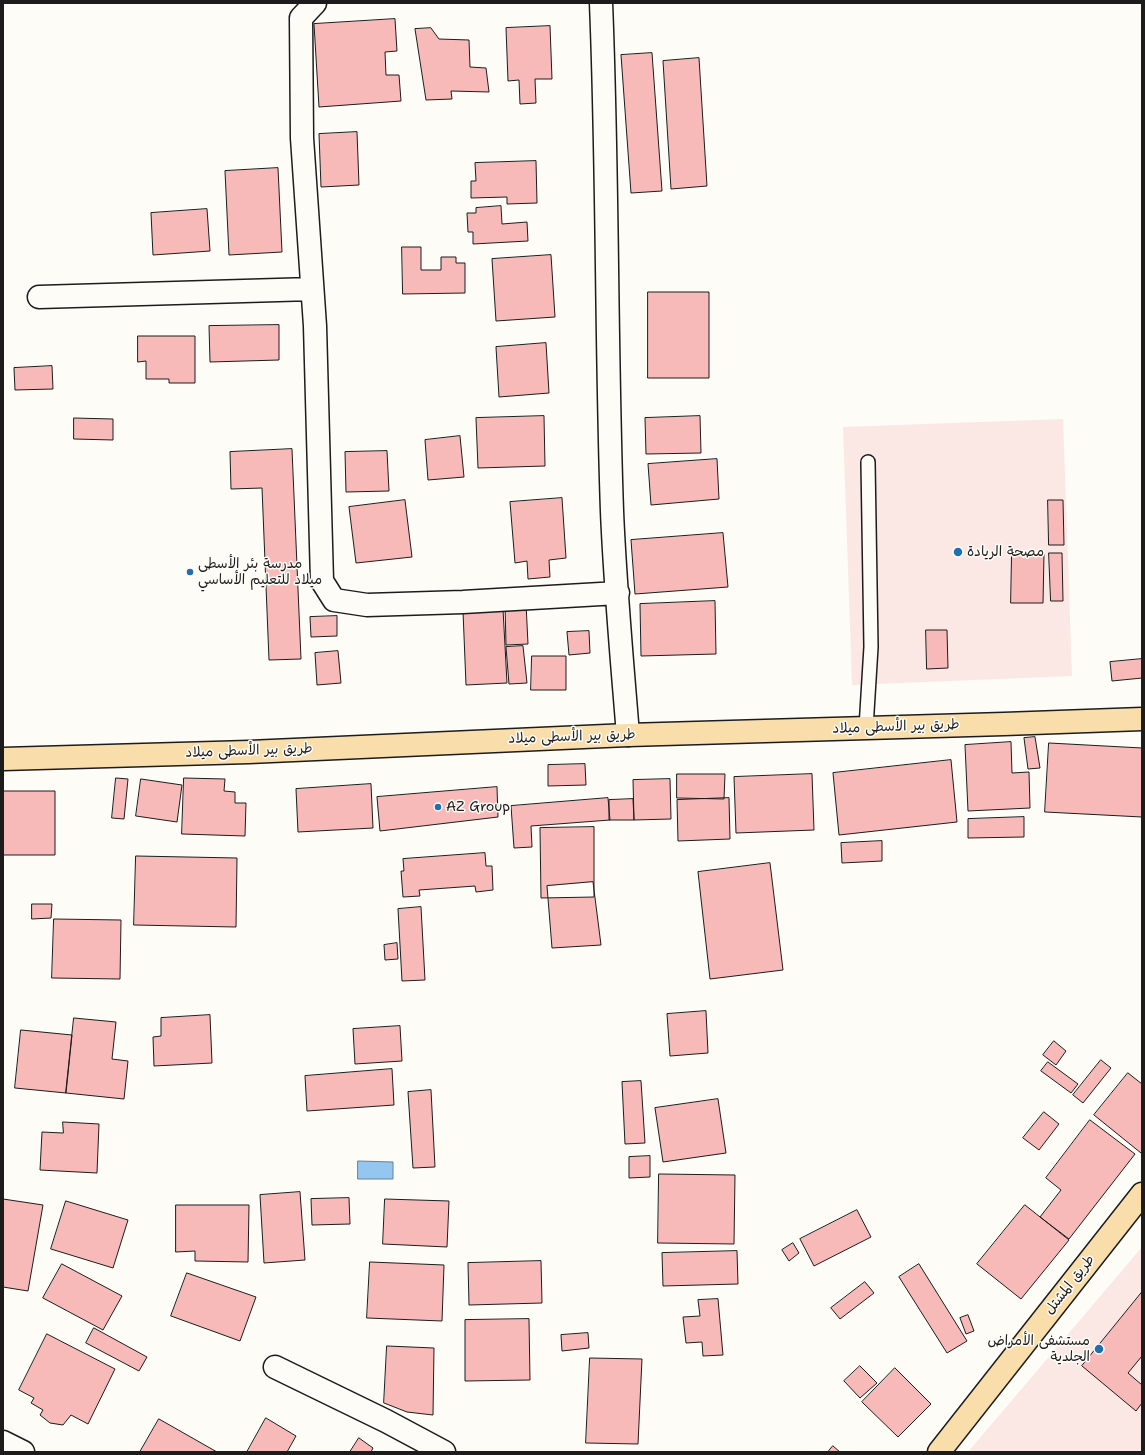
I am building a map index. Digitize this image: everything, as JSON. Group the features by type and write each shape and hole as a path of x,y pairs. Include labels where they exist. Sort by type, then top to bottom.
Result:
{"main road":[{"name":"طريق بير الأسطى ميلاد","path":"3,760 248,752 628,735 1142,719"},
{"name":"طريق المشتل","path":"939,1452 1142,1194"}],"street":[{"path":"315,3 301,18 302,138 315,334 322,581 334,600 367,605 463,602 618,593"},
{"path":"601,3 605,92 612,512 628,735"},
{"path":"39,297 312,289"},
{"path":"275,1367 386,1421 444,1452"},
{"path":"3,1442 23,1452"}],"lane":[{"path":"866,728 871,647 868,462"}],"shaded area":[{"name":"مصحة الريادة","path":"1063,419 1072,676 852,685 843,427"},
{"name":"مستشفى الأمراض الجلدية","path":"1142,1247 1142,1452 968,1452"}],"water":[{"path":"358,1161 393,1162 393,1179 358,1179"}],"building":[{"path":"395,19 397,51 385,52 386,75 399,75 401,101 319,107 314,24"},
{"path":"550,26 552,79 535,79 536,103 520,104 519,80 508,81 506,28"},
{"path":"431,28 439,39 469,40 470,67 486,68 489,92 451,91 452,99 426,100 415,29"},
{"path":"652,53 662,191 631,193 621,55"},
{"path":"699,58 707,186 671,189 663,61"},
{"path":"357,132 359,185 321,187 319,134"},
{"path":"536,161 537,203 507,204 507,197 471,198 471,181 476,181 475,163"},
{"path":"278,168 282,252 229,255 225,171"},
{"path":"501,206 502,224 527,222 528,241 473,244 473,232 468,232 467,213 476,213 476,208"},
{"path":"207,209 210,251 153,255 151,213"},
{"path":"402,247 421,247 421,270 441,270 441,257 456,257 456,263 465,263 465,293 403,294"},
{"path":"551,255 555,317 496,321 492,259"},
{"path":"648,292 709,292 709,378 648,378"},
{"path":"279,325 279,360 210,362 209,326"},
{"path":"138,336 195,336 195,383 169,383 169,379 146,379 146,361 138,362"},
{"path":"546,343 549,393 499,397 496,347"},
{"path":"52,366 53,389 15,390 14,368"},
{"path":"544,416 545,466 478,468 476,418"},
{"path":"700,416 701,453 646,454 645,418"},
{"path":"74,418 113,419 113,440 74,439"},
{"path":"460,436 464,477 428,480 425,440"},
{"path":"292,449 301,659 269,660 262,488 231,489 230,452"},
{"path":"387,451 389,491 346,492 345,452"},
{"path":"717,459 719,499 651,505 648,464"},
{"path":"562,498 566,558 549,560 550,577 528,579 527,561 515,563 510,502"},
{"path":"405,500 412,557 356,563 349,507"},
{"path":"1048,500 1063,500 1064,545 1049,545"},
{"path":"723,533 728,587 635,594 631,540"},
{"path":"1012,553 1044,554 1043,603 1011,603"},
{"path":"1049,553 1062,553 1063,601 1051,601"},
{"path":"715,601 716,654 641,656 640,604"},
{"path":"526,603 528,644 506,645 505,604"},
{"path":"503,609 507,683 466,685 463,611"},
{"path":"337,616 337,636 311,637 310,617"},
{"path":"926,630 947,630 948,668 927,669"},
{"path":"589,631 590,653 569,655 567,632"},
{"path":"523,646 527,683 509,684 506,647"},
{"path":"338,651 341,683 317,685 315,653"},
{"path":"532,656 566,656 566,690 531,690"},
{"path":"1142,659 1142,678 1112,681 1110,662"},
{"path":"1035,737 1040,768 1028,769 1024,738"},
{"path":"1011,742 1012,773 1029,772 1030,808 968,811 965,745"},
{"path":"1049,743 1142,748 1142,817 1045,812"},
{"path":"951,760 957,822 839,835 833,773"},
{"path":"585,764 586,785 548,786 548,765"},
{"path":"677,774 725,774 724,799 677,798"},
{"path":"812,774 814,830 736,833 734,777"},
{"path":"116,778 128,779 124,819 112,818"},
{"path":"184,778 225,779 224,791 235,792 235,803 246,803 245,836 182,834"},
{"path":"141,779 182,785 177,822 136,816"},
{"path":"670,779 671,819 634,820 633,780"},
{"path":"371,784 373,828 298,832 296,789"},
{"name":"AZ Group","path":"497,787 498,817 380,831 377,797"},
{"path":"3,791 55,791 55,855 3,855"},
{"path":"608,798 610,820 531,826 532,847 514,848 511,806"},
{"path":"729,798 730,839 678,841 677,800"},
{"path":"633,799 634,820 609,820 609,800"},
{"path":"1024,817 1024,837 968,838 968,819"},
{"path":"594,827 594,897 541,898 540,828"},
{"path":"882,841 882,861 842,863 841,843"},
{"path":"485,853 486,866 492,866 493,890 476,892 475,886 419,890 420,896 403,897 401,871 404,871 403,859"},
{"path":"136,856 237,858 236,927 134,925"},
{"path":"770,863 783,970 710,979 698,872"},
{"path":"593,882 601,945 552,948 547,886"},
{"path":"32,904 52,904 51,918 32,919"},
{"path":"421,907 425,980 402,981 398,909"},
{"path":"54,919 121,920 120,979 52,978"},
{"path":"397,943 398,959 385,960 384,945"},
{"path":"706,1011 708,1053 670,1056 667,1014"},
{"path":"210,1015 212,1063 154,1066 153,1037 161,1036 161,1018"},
{"path":"74,1018 116,1022 112,1059 128,1061 124,1099 66,1093"},
{"path":"400,1026 402,1061 355,1064 353,1029"},
{"path":"21,1030 72,1035 66,1093 15,1088"},
{"path":"1054,1041 1066,1051 1056,1065 1043,1055"},
{"path":"1101,1060 1111,1068 1083,1103 1073,1095"},
{"path":"1048,1062 1078,1084 1071,1093 1041,1071"},
{"path":"392,1069 394,1105 307,1111 305,1076"},
{"path":"1128,1073 1142,1084 1141,1153 1094,1115"},
{"path":"641,1081 645,1143 625,1144 622,1082"},
{"path":"431,1090 435,1167 413,1168 408,1092"},
{"path":"718,1099 726,1153 663,1162 655,1108"},
{"path":"1044,1112 1059,1124 1039,1150 1023,1138"},
{"path":"1090,1120 1135,1154 1069,1239 1040,1217 1061,1190 1046,1178"},
{"path":"63,1122 99,1124 97,1173 40,1170 42,1132 63,1133"},
{"path":"650,1156 650,1177 629,1178 629,1157"},
{"path":"659,1174 735,1175 734,1244 658,1243"},
{"path":"300,1192 305,1260 264,1263 260,1195"},
{"path":"349,1198 350,1224 312,1225 311,1199"},
{"path":"3,1199 43,1205 28,1291 3,1287"},
{"path":"385,1199 449,1201 447,1247 383,1244"},
{"path":"66,1201 128,1220 113,1268 51,1249"},
{"path":"176,1205 249,1205 248,1262 195,1261 195,1251 176,1252"},
{"path":"1025,1205 1069,1240 1021,1299 977,1264"},
{"path":"857,1210 871,1237 814,1266 800,1239"},
{"path":"793,1243 799,1253 789,1261 782,1250"},
{"path":"737,1251 738,1284 663,1286 662,1253"},
{"path":"541,1261 542,1303 469,1305 468,1263"},
{"path":"370,1262 444,1265 442,1321 367,1318"},
{"path":"62,1264 122,1296 103,1330 43,1298"},
{"path":"919,1264 967,1341 947,1353 899,1277"},
{"path":"187,1273 256,1297 240,1341 171,1316"},
{"path":"865,1282 874,1293 840,1319 831,1308"},
{"path":"1142,1292 1142,1356 1128,1373 1142,1385 1142,1403 1136,1411 1082,1366"},
{"path":"718,1299 723,1355 703,1356 702,1342 686,1343 683,1317 700,1316 698,1300"},
{"path":"968,1315 974,1331 966,1334 960,1318"},
{"path":"529,1319 530,1380 465,1381 465,1320"},
{"path":"94,1328 147,1357 139,1371 86,1343"},
{"path":"588,1333 589,1348 562,1351 561,1335"},
{"path":"47,1334 115,1369 88,1424 71,1415 63,1425 50,1423 40,1415 43,1410 31,1403 34,1398 19,1390"},
{"path":"387,1346 434,1348 433,1415 407,1412 384,1403"},
{"path":"590,1358 642,1359 638,1444 586,1443"},
{"path":"860,1366 877,1383 860,1398 844,1381"},
{"path":"895,1368 931,1404 898,1437 862,1402"},
{"path":"266,1418 296,1436 287,1452 247,1452"},
{"path":"159,1419 217,1452 140,1452"},
{"path":"359,1438 373,1448 371,1452 350,1452"},
{"path":"833,1446 840,1452 828,1452"}],"place":[{"name":"مصحة الريادة","path":"958,552"},
{"name":"مدرسة بئر الأسطى ميلاد للتعليم الأساسي","path":"190,572"},
{"name":"AZ Group","path":"438,807"},
{"name":"مستشفى الأمراض الجلدية","path":"1099,1349"}]}
